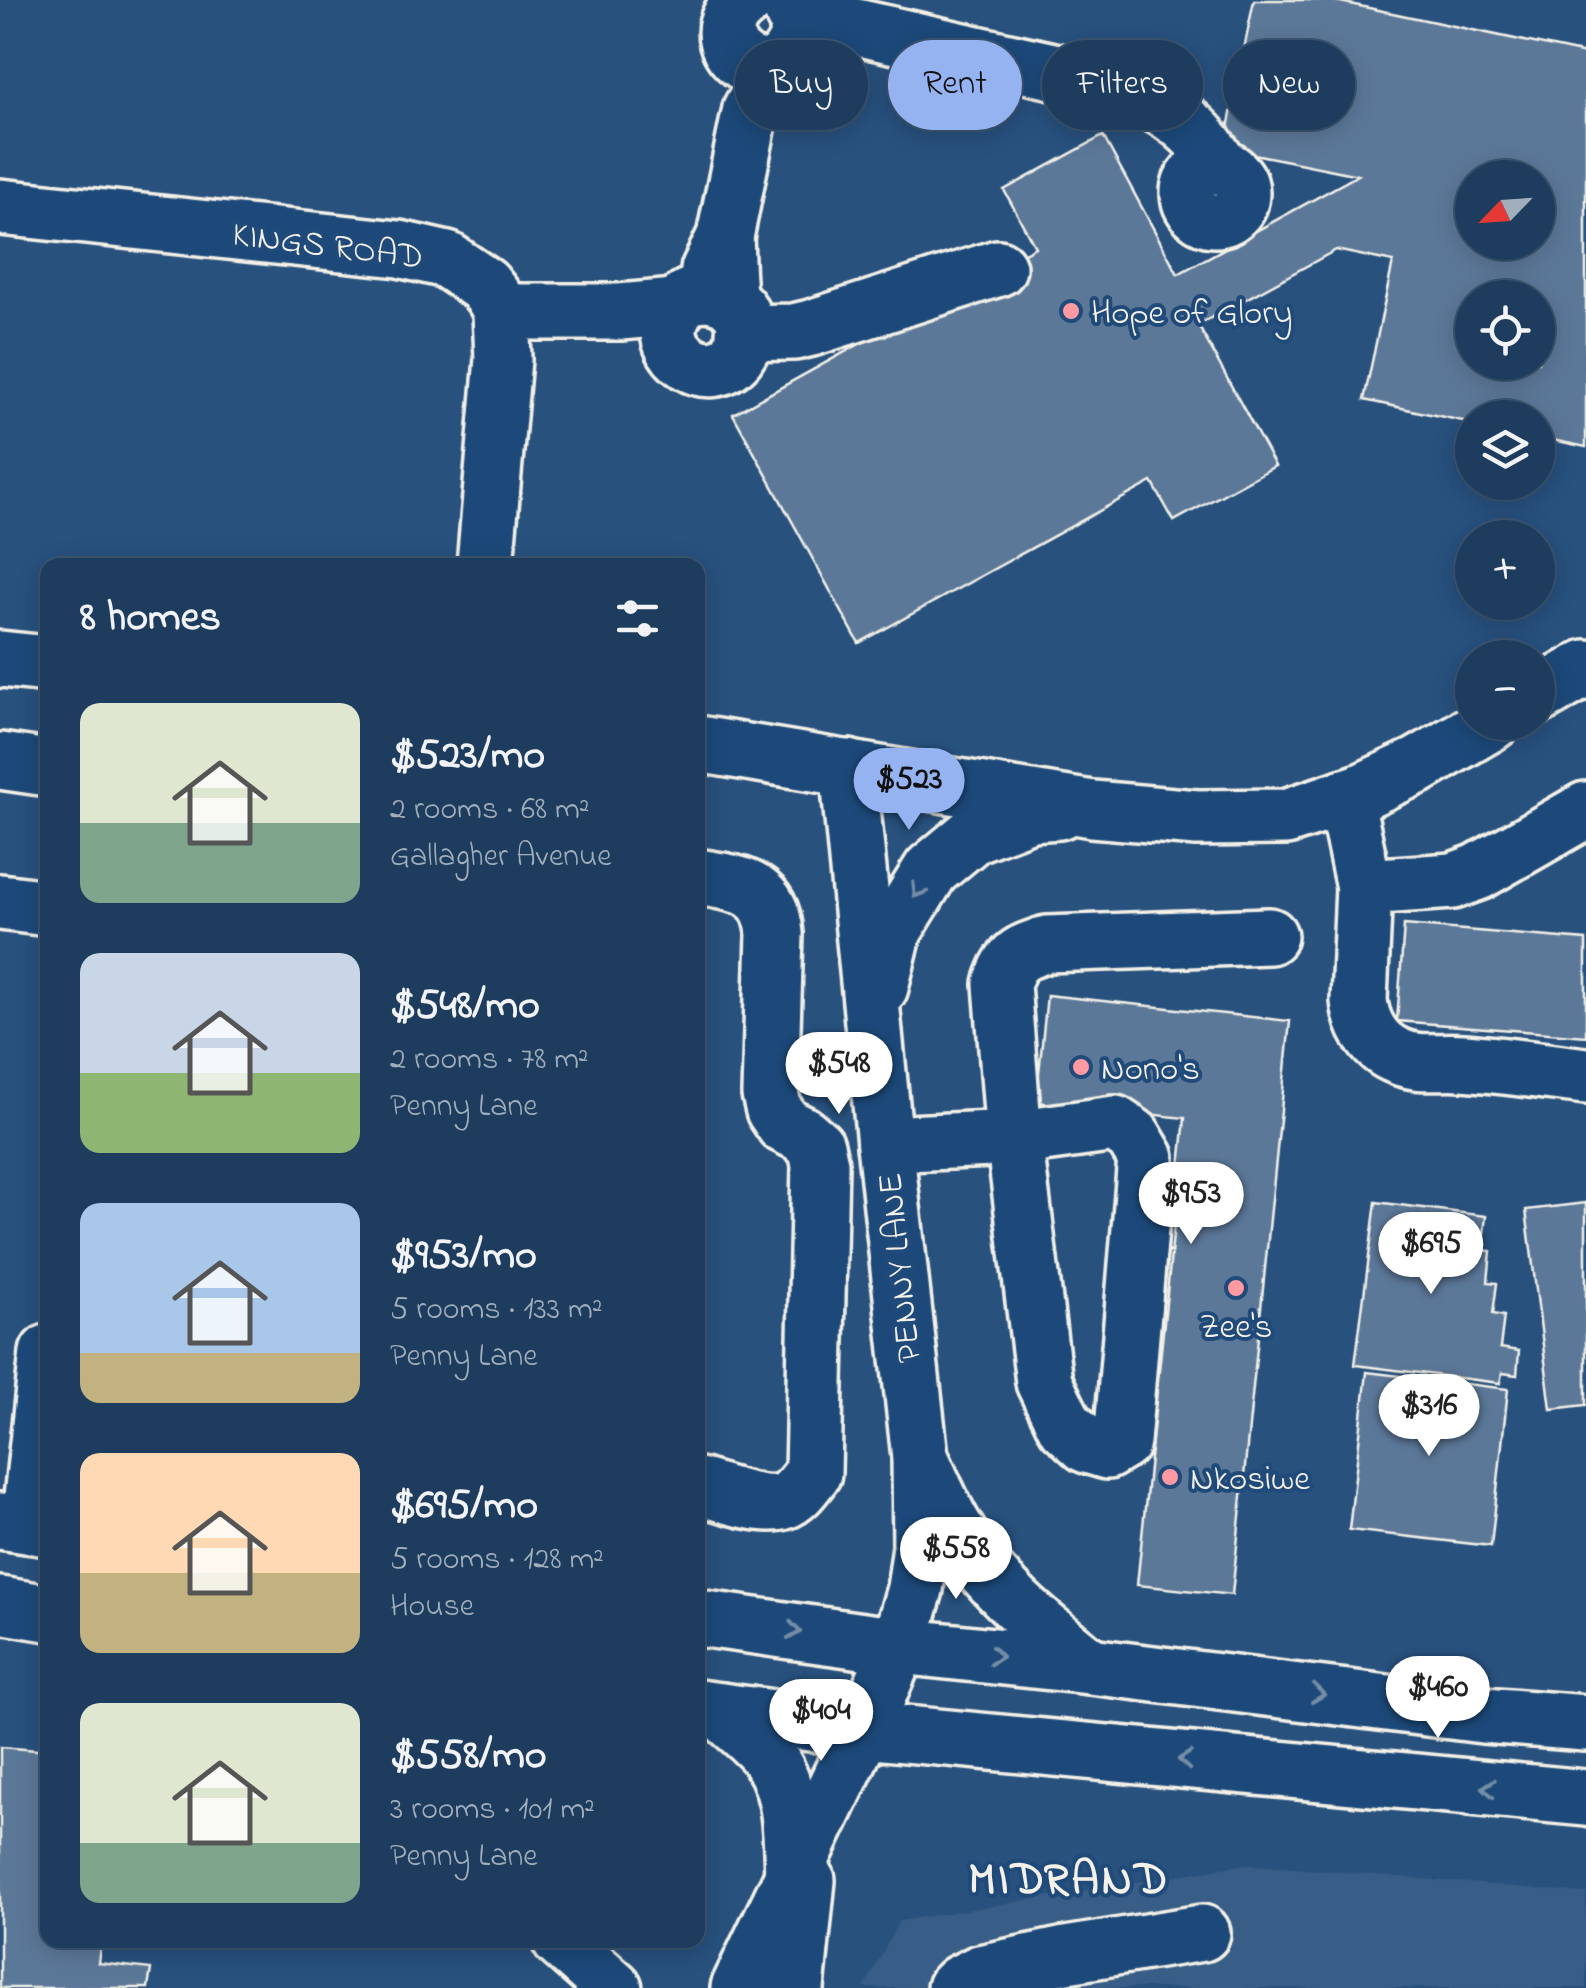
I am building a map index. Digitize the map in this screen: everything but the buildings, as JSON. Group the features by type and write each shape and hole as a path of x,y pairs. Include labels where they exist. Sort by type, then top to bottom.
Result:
{"street":[{"path":"705,316 725,237 758,36 876,34 1093,80 1139,95 1176,117 1210,170"},
{"name":"KINGS ROAD","path":"0,208 399,249 447,260 484,285 501,312"},
{"path":"486,558 503,358 501,312 705,316 794,332 998,268"},
{"path":"0,659 40,663"},
{"path":"1555,686 1586,668"},
{"path":"705,745 1092,809 1196,818 1286,816 1345,797 1419,765 1461,740"},
{"path":"0,761 40,767"},
{"name":"PENNY LANE","path":"740,1988 899,1646 915,1589 921,1547 920,1458 884,1144 848,768"},
{"path":"1345,797 1364,887 1358,1000 1360,1015 1376,1042 1396,1056 1420,1063 1461,1062 1586,1076"},
{"path":"872,1020 894,930 931,870 973,835 987,829 1030,813 1092,809"},
{"path":"1364,887 1452,880 1478,872 1586,810"},
{"path":"705,877 742,884 760,894 774,913 770,1094 784,1125 816,1146 820,1164 813,1474 786,1501 765,1504 705,1488"},
{"path":"0,902 40,907"},
{"path":"884,1144 1014,1138 1115,1124 1133,1136 1146,1158 1122,1442 1106,1450 1086,1445 1065,1424 1044,1382 1014,1138 1002,984 1008,966 1022,952 1047,944 1269,936"},
{"path":"25,1525 40,1413"},
{"path":"920,1458 955,1529 995,1582 1031,1620 1090,1666"},
{"path":"0,1605 40,1612"},
{"path":"705,1619 899,1646 1483,1715 1586,1723"},
{"path":"709,1710 863,1730 1586,1798"},
{"path":"709,1710 764,1751 782,1780 802,1857 796,1988"},
{"path":"956,1988 980,1972 1202,1933"},
{"path":"569,1948 614,1988"}],"shaded area":[{"path":"1246,1864 1586,1893 1586,1988 864,1988 899,1921"}],"place":[{"name":"Hope of Glory","path":"1071,311"},
{"name":"Nono's","path":"1081,1067"},
{"name":"Zee's","path":"1236,1288"},
{"name":"Nkosiwe","path":"1170,1477"}],"district":[{"name":"MIDRAND","path":"1069,1877"}]}
